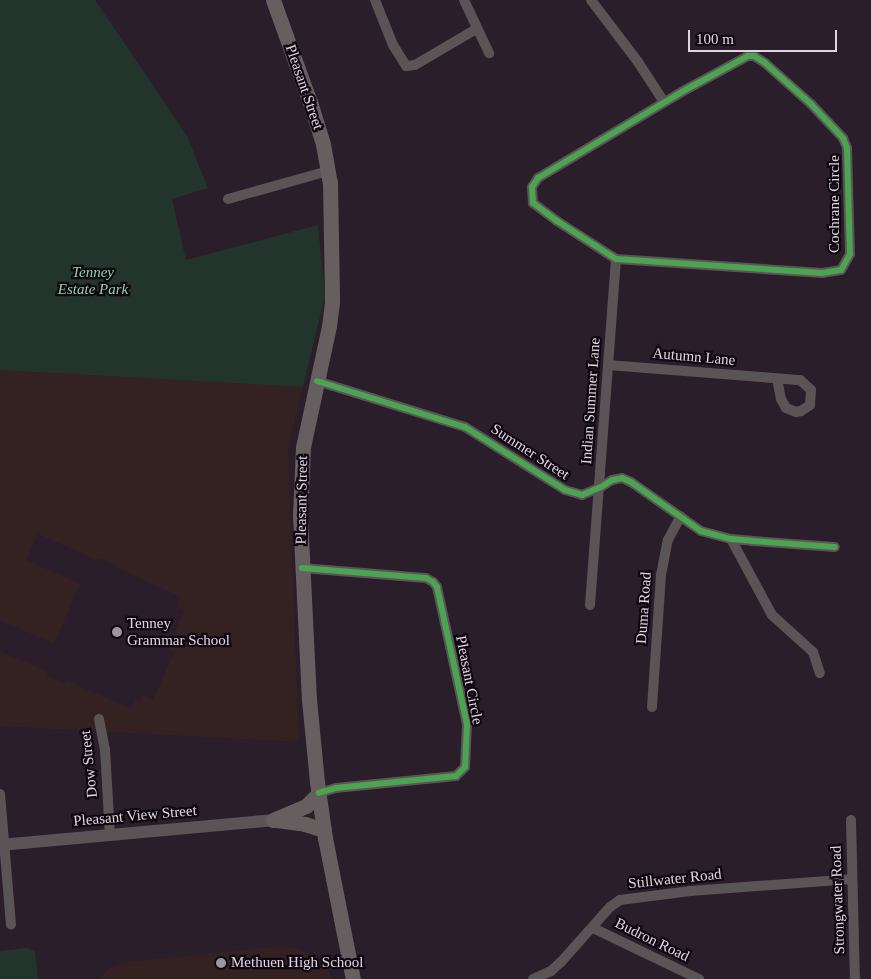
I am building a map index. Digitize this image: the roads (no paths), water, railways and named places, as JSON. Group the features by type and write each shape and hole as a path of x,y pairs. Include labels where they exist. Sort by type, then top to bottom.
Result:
{"main road":[{"name":"Pleasant Street","path":"273,0 310,102 323,144 328,171 332,223 332,302 329,326 302,460 302,568 310,699 319,793 324,830 353,979"},
{"path":"273,820 306,806 319,793"},
{"path":"273,820 305,824 324,830"}],"street":[{"path":"375,0 393,44 406,66 415,65 476,29"},
{"path":"464,0 476,29 489,53"},
{"path":"591,0 638,62 664,102"},
{"name":"Cochrane Circle","path":"748,56 754,56 766,63 811,104 842,138 847,148 850,254 841,270 822,273 616,259 533,203 532,187 538,178 664,102 748,56"},
{"path":"228,199 328,171"},
{"name":"Indian Summer Lane","path":"590,605 616,259"},
{"name":"Autumn Lane","path":"608,364 776,378"},
{"name":"Summer Street","path":"317,380 465,427 566,490 582,495 600,488 612,480 622,478 701,531 730,539 835,547"},
{"name":"Duma Road","path":"652,707 661,576 668,540 681,516"},
{"path":"730,539 772,615 813,652 820,673"},
{"name":"Pleasant Circle","path":"302,568 426,578 433,582 437,587 467,725 465,767 456,776 336,788 319,793"},
{"name":"Dow Street","path":"99,719 105,749 110,835"},
{"path":"0,794 2,845 11,925"},
{"name":"Pleasant View Street","path":"2,845 273,820"},
{"name":"Strongwater Road","path":"851,820 855,979"},
{"name":"Stillwater Road","path":"533,979 551,971 561,962 593,928 610,906 620,900 633,897 819,880 852,879"},
{"name":"Budron Road","path":"593,928 698,979"}],"place":[{"name":"Tenney Grammar School","path":"117,632"},
{"name":"Methuen High School","path":"221,963"}],"park label":[{"name":"Tenney Estate Park","path":"93,280"}]}
